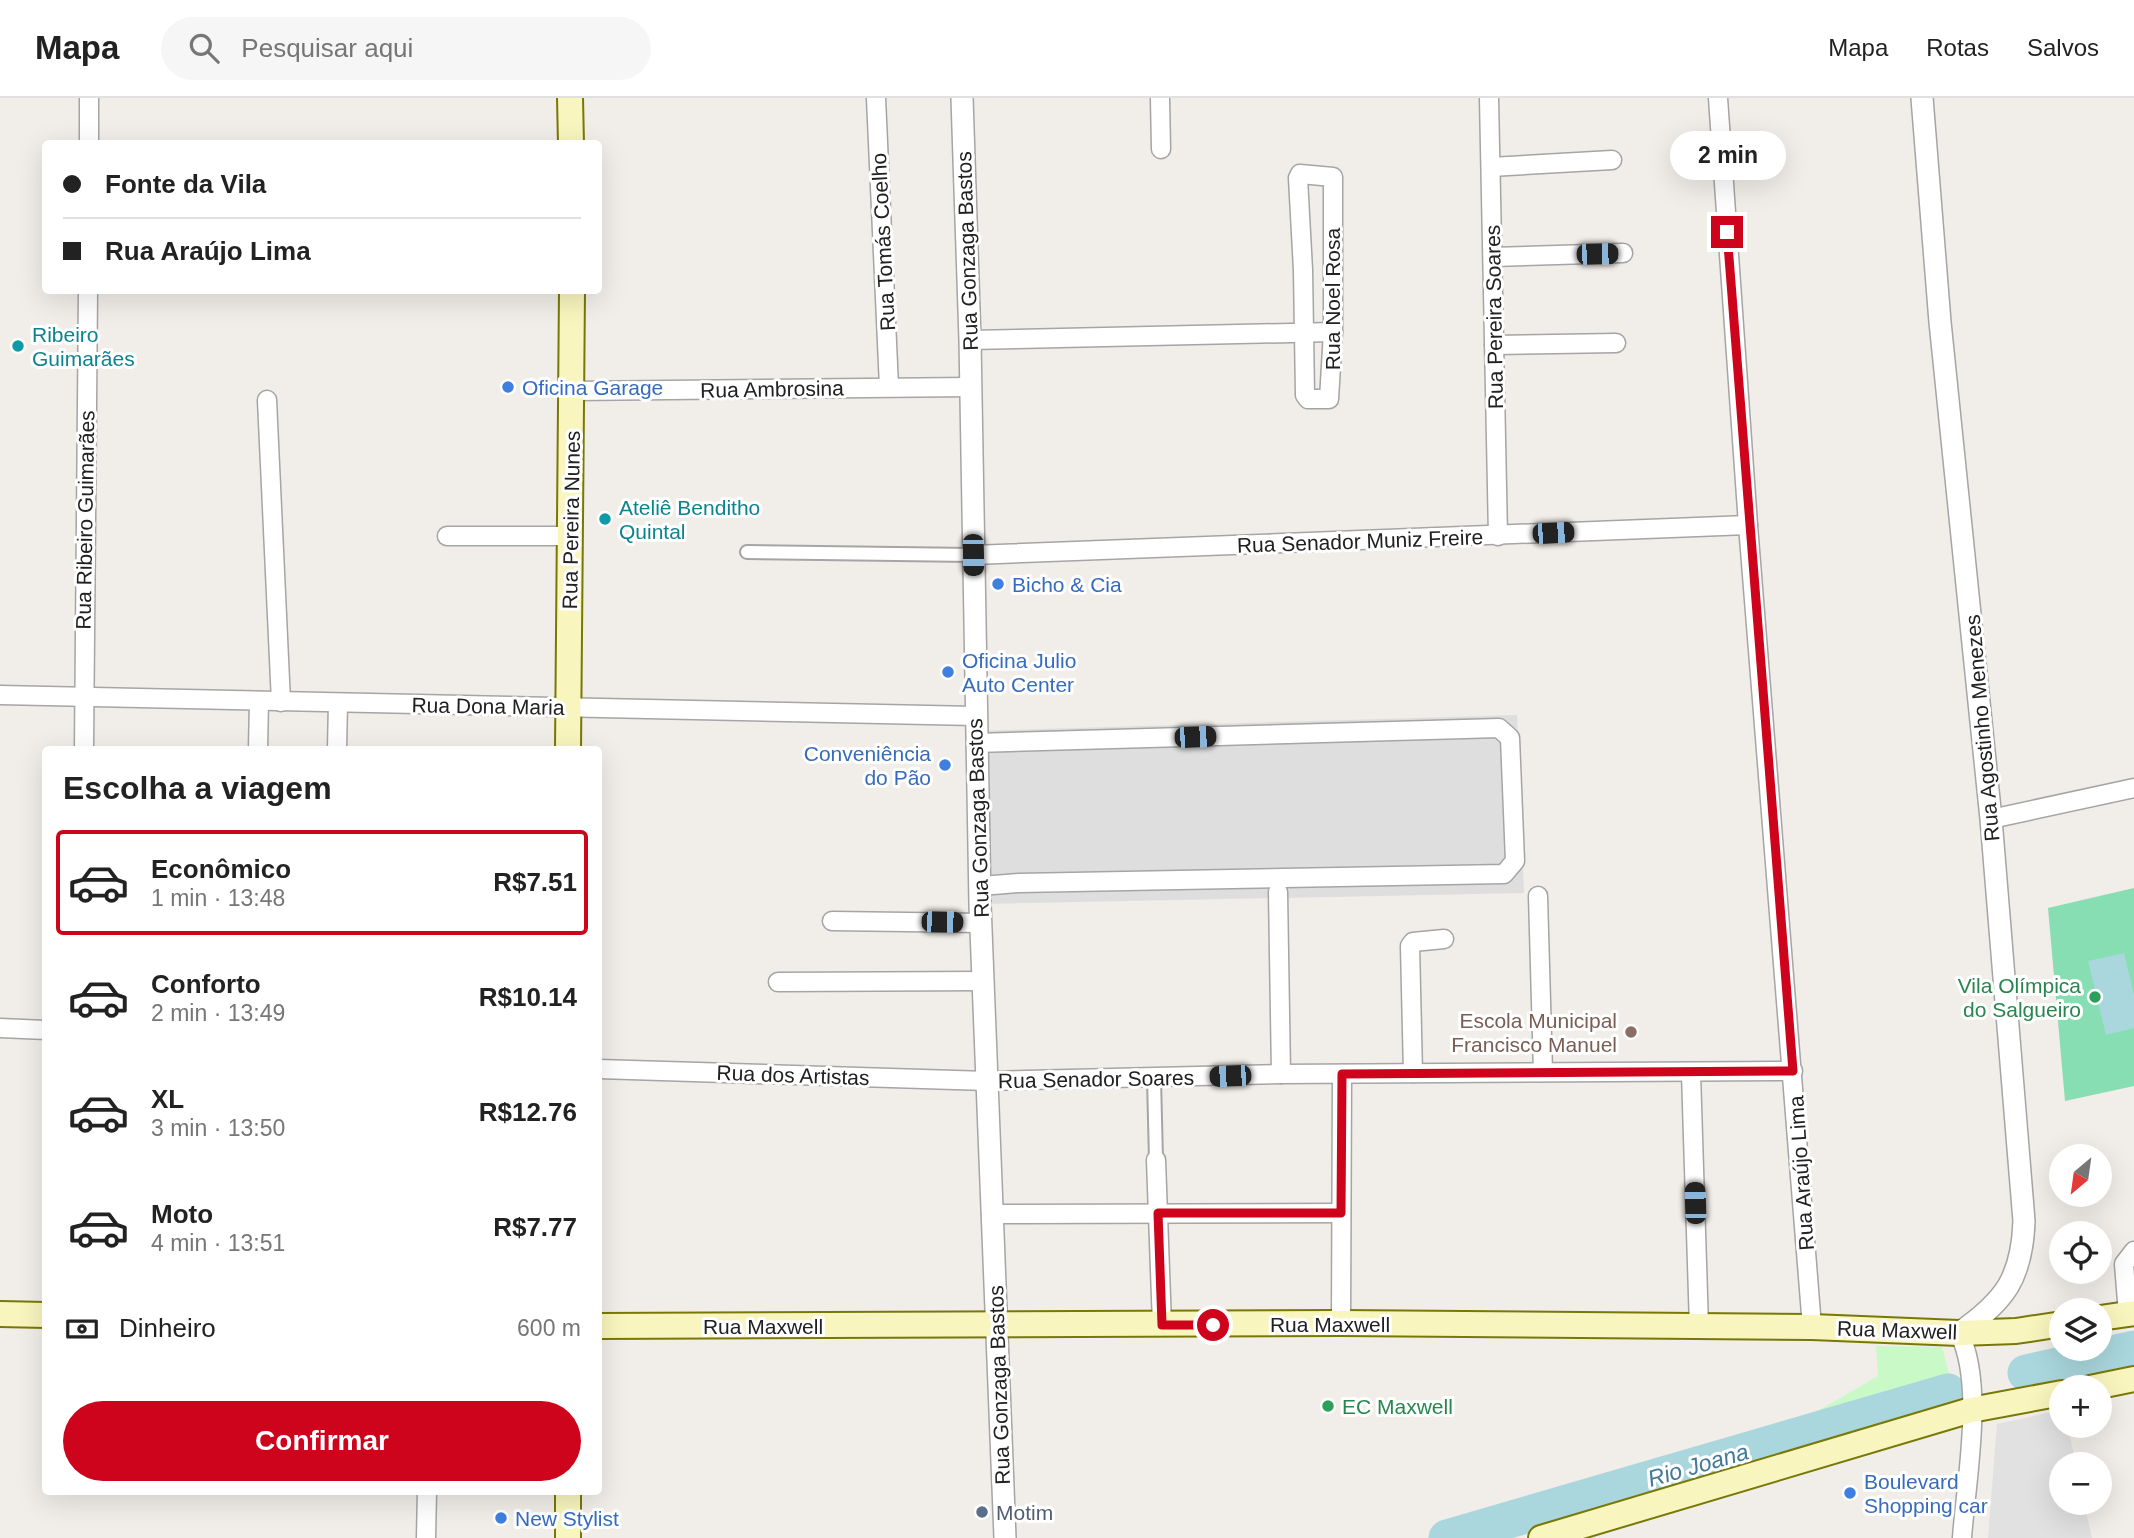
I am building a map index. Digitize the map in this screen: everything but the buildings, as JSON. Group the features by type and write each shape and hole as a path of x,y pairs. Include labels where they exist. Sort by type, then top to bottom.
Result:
{"main road":[{"path":"570,98 570,140"},
{"name":"Rua Pereira Nunes","path":"568,746 572,294"},
{"path":"2112,1316 2131,1313"},
{"path":"0,1314 42,1315"},
{"name":"Rua Maxwell","path":"602,1326 1342,1323 1812,1327 1959,1333 2016,1331 2049,1326"},
{"path":"2112,1384 2134,1380"},
{"path":"1541,1538 1971,1410 2049,1395"},
{"path":"568,1495 568,1538"}],"street":[{"path":"89,98 89,140"},
{"name":"Rua Tomás Coelho","path":"876,98 889,387"},
{"name":"Rua Gonzaga Bastos","path":"962,98 970,340 975,716 981,922 1005,1538"},
{"path":"1160,98 1161,149"},
{"name":"Rua Pereira Soares","path":"1489,98 1498,536"},
{"name":"Rua Araújo Lima","path":"1718,98 1748,525 1812,1327"},
{"name":"Rua Agostinho Menezes","path":"1922,98 1940,322 1991,819 2024,1221 2024,1248 2008,1290 1988,1313 1959,1333"},
{"path":"1491,167 1612,160"},
{"name":"Rua Noel Rosa","path":"1300,174 1333,177 1333,332 1329,399 1308,399 1305,396 1305,334 1300,174"},
{"path":"1493,257 1623,253"},
{"name":"Rua Ribeiro Guimarães","path":"84,746 88,294"},
{"path":"970,340 1333,332"},
{"path":"1494,345 1616,343"},
{"name":"Rua Ambrosina","path":"573,391 971,387"},
{"path":"267,400 281,702"},
{"name":"Rua Senador Muniz Freire","path":"973,555 1748,525"},
{"path":"447,536 570,536"},
{"path":"747,552 973,555"},
{"name":"Rua Dona Maria","path":"0,695 975,716"},
{"path":"258,701 258,746"},
{"path":"337,746 338,703"},
{"path":"976,743 1499,728 1510,738 1515,861 1504,874 981,886"},
{"path":"1991,819 2134,788"},
{"path":"1278,892 1281,1074"},
{"path":"1538,896 1543,1072"},
{"path":"832,921 981,922"},
{"path":"1413,1073 1410,946 1413,942 1444,939"},
{"path":"778,982 983,981"},
{"path":"0,1028 42,1030"},
{"name":"Rua dos Artistas","path":"602,1069 987,1081"},
{"name":"Rua Senador Soares","path":"987,1081 1281,1074 1793,1071"},
{"path":"1691,1073 1699,1327"},
{"path":"1342,1074 1342,1323"},
{"path":"1154,1079 1162,1325"},
{"path":"991,1214 1341,1213"},
{"path":"2131,1313 2123,1264 2134,1251"},
{"path":"1959,1333 1970,1358 1971,1410 1962,1538"},
{"path":"426,1538 427,1495"}],"shaded area":[{"path":"1517,715 1524,893 980,904 975,731"},
{"path":"2049,1413 2049,1438 2070,1438 2073,1452 2049,1452 2049,1515 2087,1515 2092,1538 1988,1538 1997,1424"}],"green space":[{"name":"Vila Olímpica do Salgueiro","path":"2134,888 2134,1086 2065,1101 2048,908"},
{"path":"1876,1346 1942,1347 1949,1374 1816,1412 1878,1376"}],"water":[{"path":"2124,953 2134,995 2134,1028 2106,1035 2088,961"}],"waterway":[{"name":"Rio Joana","path":"2026,1373 2134,1349"},
{"name":"Rio Joana","path":"1447,1538 1948,1392"}],"place":[{"name":"Ribeiro Guimarães","path":"18,346"},
{"name":"Oficina Garage","path":"508,387"},
{"name":"Ateliê Benditho Quintal","path":"605,519"},
{"name":"Bicho & Cia","path":"998,584"},
{"name":"Oficina Julio Auto Center","path":"948,672"},
{"name":"Conveniência do Pão","path":"945,765"},
{"name":"Vila Olímpica do Salgueiro","path":"2095,997"},
{"name":"Escola Municipal Francisco Manuel","path":"1631,1032"},
{"name":"EC Maxwell","path":"1328,1406"},
{"name":"Boulevard Shopping car","path":"1850,1493"},
{"name":"Motim","path":"982,1512"},
{"name":"New Stylist","path":"501,1518"}],"route":[{"path":"1213,1325 1162,1325 1158,1213 1341,1213 1342,1074 1793,1071 1750,552 1727,232"}]}
